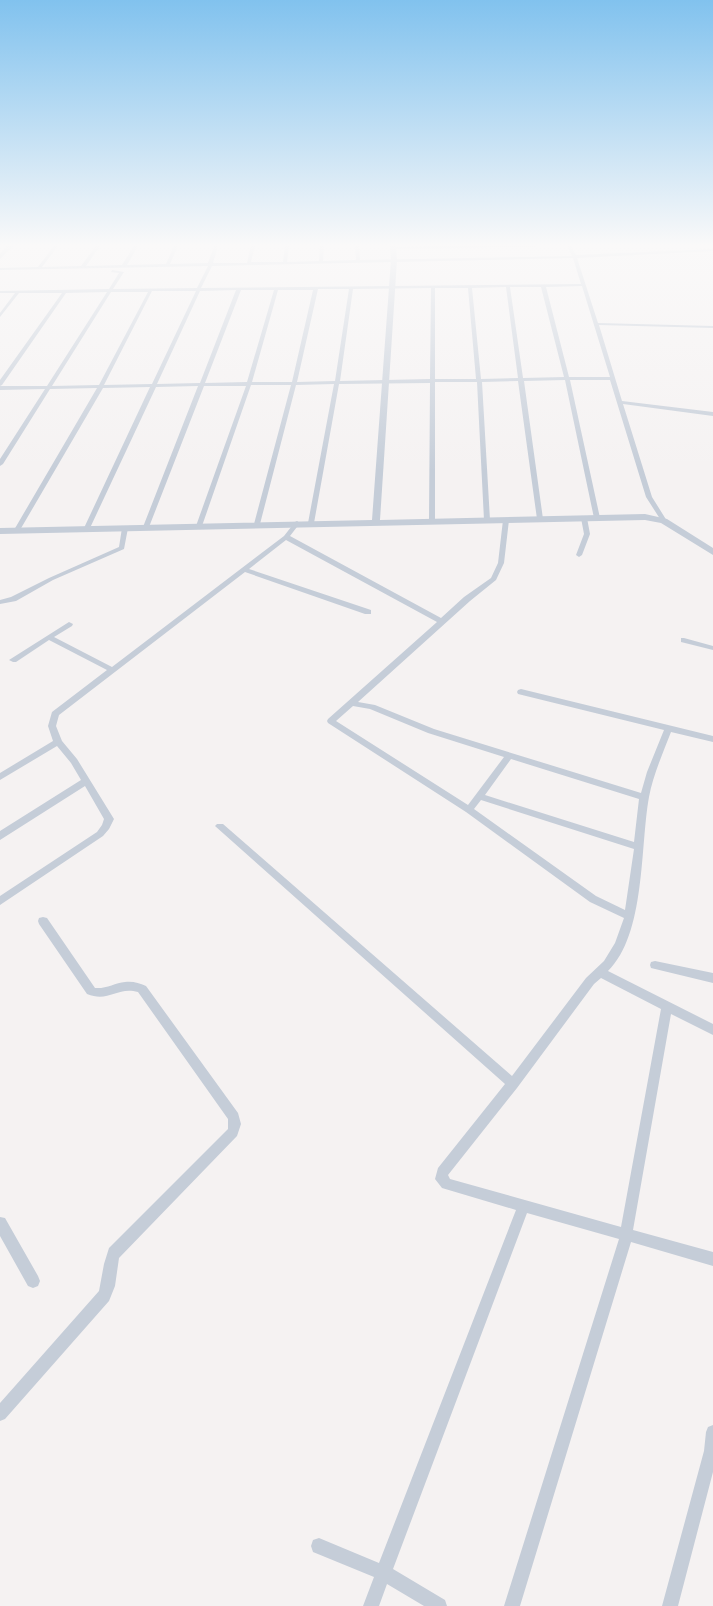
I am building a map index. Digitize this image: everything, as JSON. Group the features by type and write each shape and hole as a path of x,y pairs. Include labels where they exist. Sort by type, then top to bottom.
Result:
{"street":[{"path":"0,386 45,321"},
{"path":"0,464 90,321"},
{"path":"17,530 135,321"},
{"path":"87,528 185,321"},
{"path":"146,527 227,321"},
{"path":"199,526 249,384 267,321"},
{"path":"257,524 308,321"},
{"path":"311,523 338,382 346,321"},
{"path":"376,522 390,321"},
{"path":"432,521 433,321"},
{"path":"473,321 487,520"},
{"path":"513,321 540,519"},
{"path":"552,321 597,518"},
{"path":"595,321 649,497 664,521"},
{"path":"596,324 713,327"},
{"path":"0,386 48,388 613,378"},
{"path":"621,402 713,414"},
{"path":"0,531 645,517 664,521 713,552"},
{"path":"579,555 587,534 584,518"},
{"path":"506,520 501,563 496,576 331,721 469,810 585,894 629,916"},
{"path":"0,901 106,828 109,819 74,761 58,742 52,726 55,714 286,537 297,523"},
{"path":"0,602 13,599 51,579 122,548 125,528"},
{"path":"286,537 443,622"},
{"path":"244,568 368,612"},
{"path":"13,660 69,624"},
{"path":"49,637 112,670"},
{"path":"684,640 713,648"},
{"path":"520,692 713,738"},
{"path":"351,703 372,707 395,718 509,756 644,797"},
{"path":"668,729 644,797 629,916 623,936 602,973 590,981 513,1084 442,1172 441,1179 446,1184 713,1259"},
{"path":"0,777 58,742"},
{"path":"469,810 509,756"},
{"path":"0,836 85,782"},
{"path":"479,796 639,847"},
{"path":"220,826 513,1084"},
{"path":"0,1414 104,1296 108,1289 107,1271 114,1253 233,1132 236,1124 234,1117 142,989 134,985 123,985 102,993 96,994 91,991 43,921"},
{"path":"655,965 713,978"},
{"path":"602,973 713,1030"},
{"path":"512,1606 626,1236 667,1007"},
{"path":"371,1606 524,1205"},
{"path":"0,1223 33,1281"},
{"path":"670,1606 711,1450 713,1432"},
{"path":"319,1546 384,1573 438,1606"}]}
